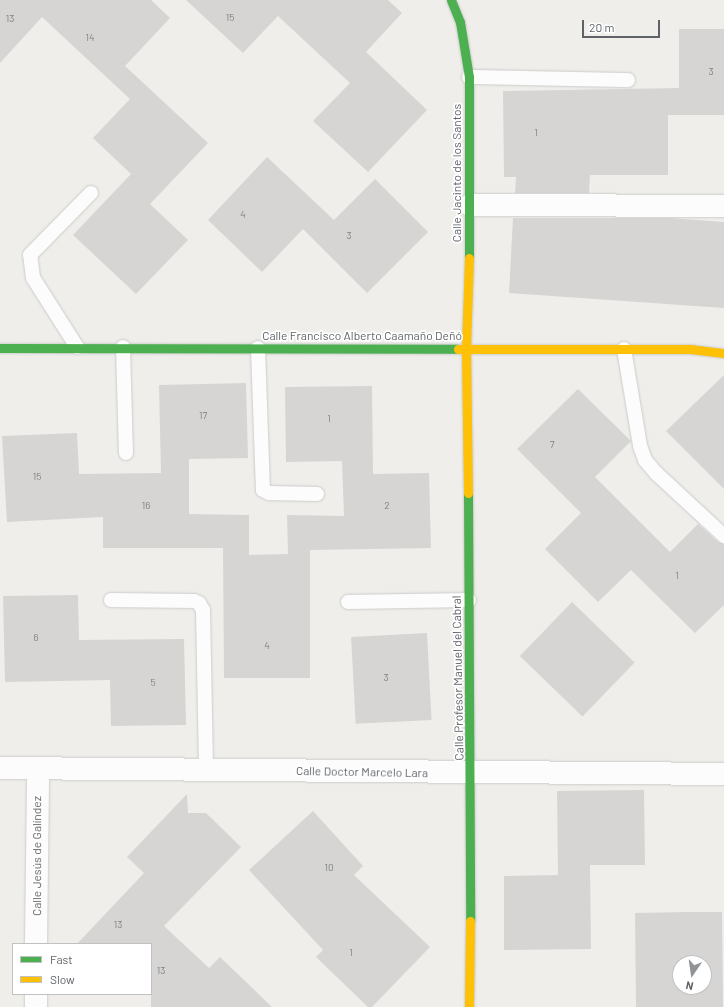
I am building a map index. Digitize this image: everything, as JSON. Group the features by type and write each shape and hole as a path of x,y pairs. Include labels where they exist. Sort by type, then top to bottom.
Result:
{"street":[{"name":"Calle Jacinto de los Santos","path":"451,0 460,22 470,77 470,205 466,348"},
{"path":"470,205 724,206"},
{"name":"Calle Francisco Alberto Caamaño Deñó","path":"0,348 690,349 724,353"},
{"name":"Calle Profesor Manuel del Cabral","path":"466,348 471,774 469,1007"},
{"name":"Calle Doctor Marcelo Lara","path":"0,768 471,774 724,774"},
{"name":"Calle Jesús de Galíndez","path":"36,943 38,768"},
{"path":"36,995 36,1007"}],"lane":[{"path":"470,77 628,80"},
{"path":"77,347 33,278 30,255 91,193"},
{"path":"123,347 126,453"},
{"path":"258,348 261,483 263,490 269,493 317,494"},
{"path":"624,349 640,446 646,460 656,473 724,536"},
{"path":"111,600 194,601 199,603 204,610 206,770"},
{"path":"348,602 469,600"}],"building":[{"path":"0,0 151,0 170,18 125,66 208,143 150,204 188,240 136,294 73,235 131,174 93,138 130,99 42,17 0,63"},
{"path":"186,0 388,0 402,13 366,52 427,110 368,172 313,121 350,83 278,16 243,53"},
{"path":"679,29 724,29 724,115 668,115 668,175 590,175 589,193 515,193 516,177 504,177 503,91 679,88"},
{"path":"267,157 334,220 375,179 428,232 367,293 303,229 262,272 208,220"},
{"path":"513,218 670,218 724,222 724,308 509,293"},
{"path":"724,375 724,489 666,431"},
{"path":"246,383 248,458 189,459 189,514 249,515 249,555 288,554 287,515 344,516 342,461 286,462 285,387 372,386 373,474 429,473 431,548 310,550 310,678 224,678 223,548 103,548 103,517 7,522 2,436 77,433 79,474 161,473 159,385"},
{"path":"578,389 631,441 595,477 670,552 698,524 718,542 724,544 724,605 695,633 631,570 598,602 545,549 581,513 517,449"},
{"path":"78,595 79,640 184,639 186,725 111,726 110,680 5,682 3,596"},
{"path":"572,602 635,662 582,716 520,656"},
{"path":"427,633 432,720 356,724 351,637"},
{"path":"644,790 645,865 590,865 591,949 504,950 504,876 558,875 557,791"},
{"path":"187,794 188,813 206,813 241,847 164,926 209,968 220,957 272,1007 151,1007 152,943 78,943 144,873 127,857"},
{"path":"313,811 363,866 354,875 430,947 372,1007 368,1007 316,957 323,950 249,870"},
{"path":"722,912 723,1007 636,1007 635,913"}],"traffic: fast":[{"path":"451,0 460,22 469,77 469,258"},
{"path":"0,348 458,349"},
{"path":"468,493 470,921"}],"traffic: slow":[{"path":"468,493 466,348 469,258"},
{"path":"458,349 690,349 724,353"},
{"path":"469,1007 470,921"}]}
